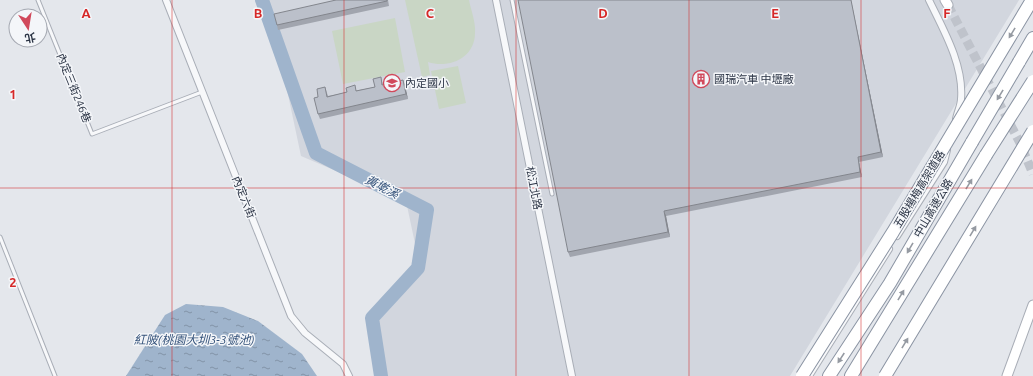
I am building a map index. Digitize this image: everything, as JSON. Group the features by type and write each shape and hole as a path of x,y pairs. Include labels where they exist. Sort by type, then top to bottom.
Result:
{"highway":[{"name":"五股楊梅高架道路","path":"802,376 894,232 1032,0"},
{"name":"中山高速公路","path":"829,376 890,283 1033,38"},
{"name":"中山高速公路","path":"851,376 986,154 1033,81"},
{"path":"885,376 1033,131"}],"street":[{"name":"內定六街","path":"166,0 291,316 305,333 342,364 349,376"},
{"name":"松江北路","path":"496,0 572,376"},
{"path":"809,376 944,162 961,99 956,62 950,43 929,0"},
{"path":"1007,376 1033,305"}],"lane":[{"name":"內定三街246巷","path":"38,0 92,134 202,92"},
{"path":"512,0 552,194"},
{"path":"0,237 54,376"}],"shaded area":[{"path":"268,0 1019,0 790,376 376,376 369,332 421,272 406,201 301,156"}],"green space":[{"path":"405,0 469,0 475,29 474,42 471,49 459,60 444,64 428,62 430,75 422,77"},
{"path":"395,18 405,72 343,84 332,31"},
{"path":"458,66 466,103 439,109 431,71"}],"water":[{"name":"紅陂(桃園大圳3-3號池)","path":"186,304 223,307 258,321 302,354 317,376 126,376 165,315"}],"building":[{"path":"336,0 387,1 277,25 274,14"},
{"name":"國瑞汽車 中壢廠","path":"518,0 851,0 881,152 858,157 860,172 664,211 668,232 568,252"},
{"path":"381,77 382,85 403,80 406,94 318,114 314,98 318,97 317,89 325,87 327,97 347,92 346,88 355,85 356,91 375,87 373,79"}],"waterway":[{"name":"黃墘溪","path":"262,0 316,153 427,210 418,268 372,318 381,376"}],"tunnel":[{"path":"948,5 1020,143 1033,174"}],"place":[{"name":"國瑞汽車 中壢廠","path":"701,79"},
{"name":"內定國小","path":"392,83"}]}
